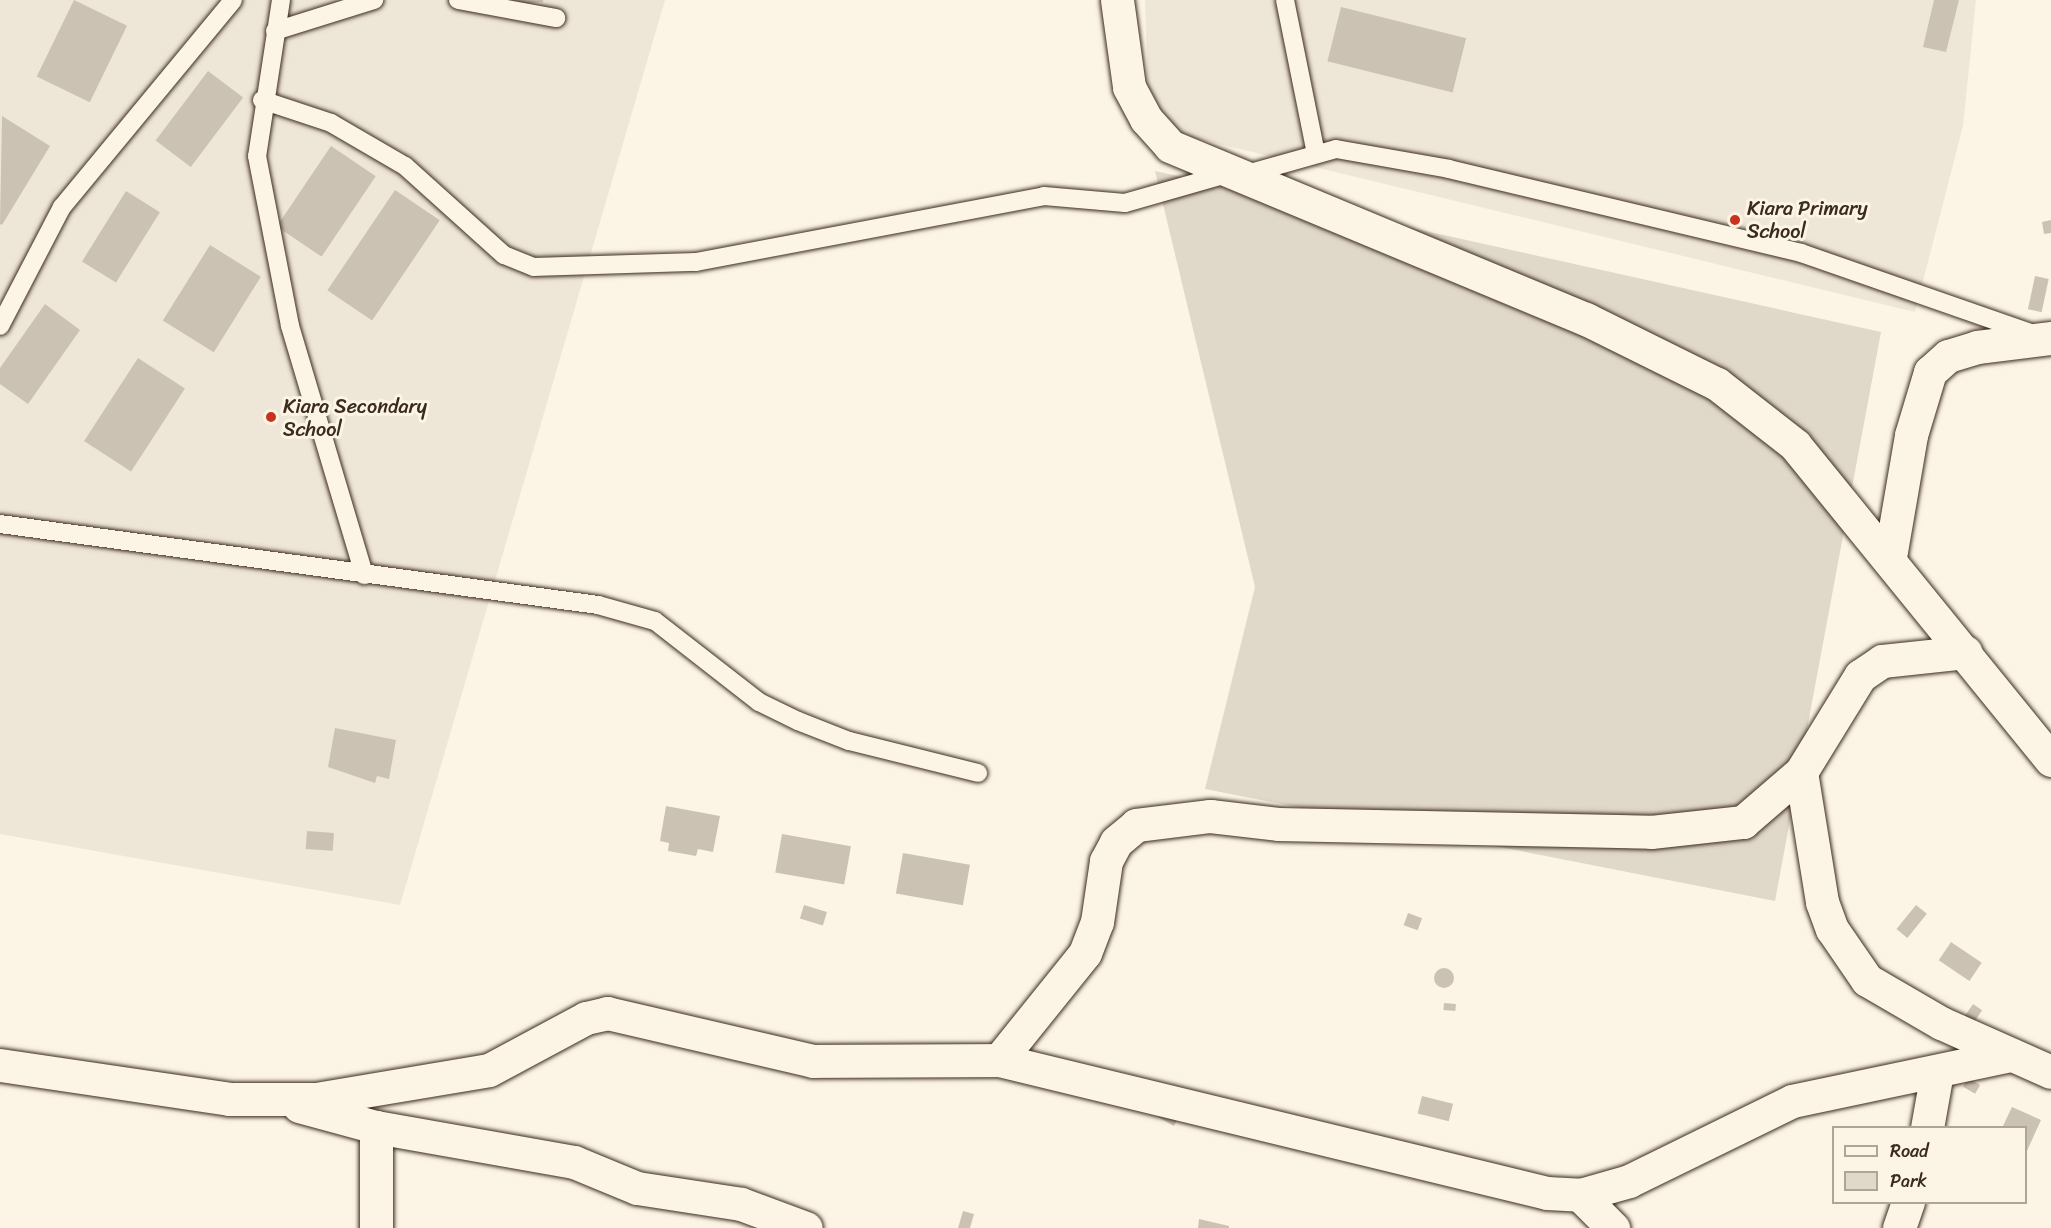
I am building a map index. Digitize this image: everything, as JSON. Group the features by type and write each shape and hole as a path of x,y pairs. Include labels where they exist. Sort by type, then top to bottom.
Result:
{"street":[{"path":"1117,0 1129,87 1146,120 1170,146 1243,172 1586,319 1717,384 1795,445 1890,557 2051,760"},
{"path":"1890,557 1911,435 1930,372 1948,356 1977,346 2046,337"},
{"path":"999,1060 1085,952 1097,922 1106,861 1116,842 1136,825 1210,816 1432,829 1692,829 1743,822 1801,772 1860,676 1882,661 1966,651"},
{"path":"1801,772 1822,902 1832,929 1867,980 2012,1055 2051,1072"},
{"path":"0,1065 229,1099 316,1099 489,1070 586,1018 607,1013 813,1061 999,1060 1547,1193 1580,1195 1629,1181 1792,1101 2012,1055"},
{"path":"1927,1126 1937,1072"},
{"path":"274,1099 376,1127 574,1162 637,1188 741,1204 806,1228"},
{"path":"376,1127 376,1228"},
{"path":"1580,1195 1613,1228"},
{"path":"1899,1228 1908,1204"}],"lane":[{"path":"0,326 62,207 219,9 233,0"},
{"path":"281,0 262,100 257,156 290,326 364,575"},
{"path":"275,31 374,0"},
{"path":"458,0 556,18"},
{"path":"1285,0 1316,154"},
{"path":"262,100 332,123 405,166 504,255 534,267 696,262 1044,196 1125,202 1316,154 1359,151 1427,164 1801,253 2046,337"},
{"path":"0,524 598,605 655,621 750,696 788,716 849,741 978,773"}],"shaded area":[{"name":"Kiara Secondary School","path":"0,0 665,0 400,905 0,834"},
{"name":"Kiara Primary School","path":"1145,0 1976,0 1963,126 1915,312 1149,127"}],"green space":[{"path":"1155,171 1881,332 1775,901 1205,789 1255,587"}],"building":[{"path":"74,0 127,26 90,102 37,76"},
{"path":"508,0 543,0 543,2 509,5"},
{"path":"1934,0 1959,0 1946,52 1923,47"},
{"path":"1341,7 1466,38 1453,93 1327,61"},
{"path":"208,71 243,97 191,167 156,140"},
{"path":"2,116 50,146 2,225 0,224"},
{"path":"331,146 376,176 322,257 277,226"},
{"path":"395,190 440,220 372,321 327,290"},
{"path":"126,191 160,212 116,283 82,261"},
{"path":"2051,220 2051,233 2044,234 2042,222"},
{"path":"210,245 261,277 214,352 163,320"},
{"path":"2035,276 2049,279 2042,312 2028,309"},
{"path":"45,304 80,330 28,404 0,384 0,368"},
{"path":"138,358 185,388 131,472 84,441"},
{"path":"335,728 396,740 389,779 377,776 375,783 328,767"},
{"path":"666,806 720,816 713,852 698,849 696,856 668,851 669,843 660,841"},
{"path":"307,831 334,833 333,851 306,849"},
{"path":"782,834 851,846 844,885 775,872"},
{"path":"903,853 970,865 963,905 896,893"},
{"path":"804,905 827,912 823,925 800,918"},
{"path":"1916,905 1927,914 1907,938 1896,929"},
{"path":"1408,913 1422,918 1418,930 1404,925"},
{"path":"1951,942 1982,963 1969,981 1939,960"},
{"path":"1444,968 1451,971 1454,978 1451,985 1444,988 1437,985 1434,978 1437,971"},
{"path":"1444,1003 1456,1004 1455,1011 1443,1010"},
{"path":"1973,1004 1982,1010 1971,1026 1962,1020"},
{"path":"1968,1078 1980,1085 1975,1094 1963,1087"},
{"path":"1422,1096 1453,1104 1449,1121 1418,1113"},
{"path":"1164,1103 1181,1113 1174,1126 1156,1116"},
{"path":"2012,1107 2041,1120 2027,1151 2027,1126 2003,1126"},
{"path":"963,1211 974,1214 970,1228 958,1228"},
{"path":"1199,1219 1229,1226 1229,1228 1198,1228"}],"place":[{"name":"Kiara Primary School","path":"1735,220"},
{"name":"Kiara Secondary School","path":"271,417"}]}
